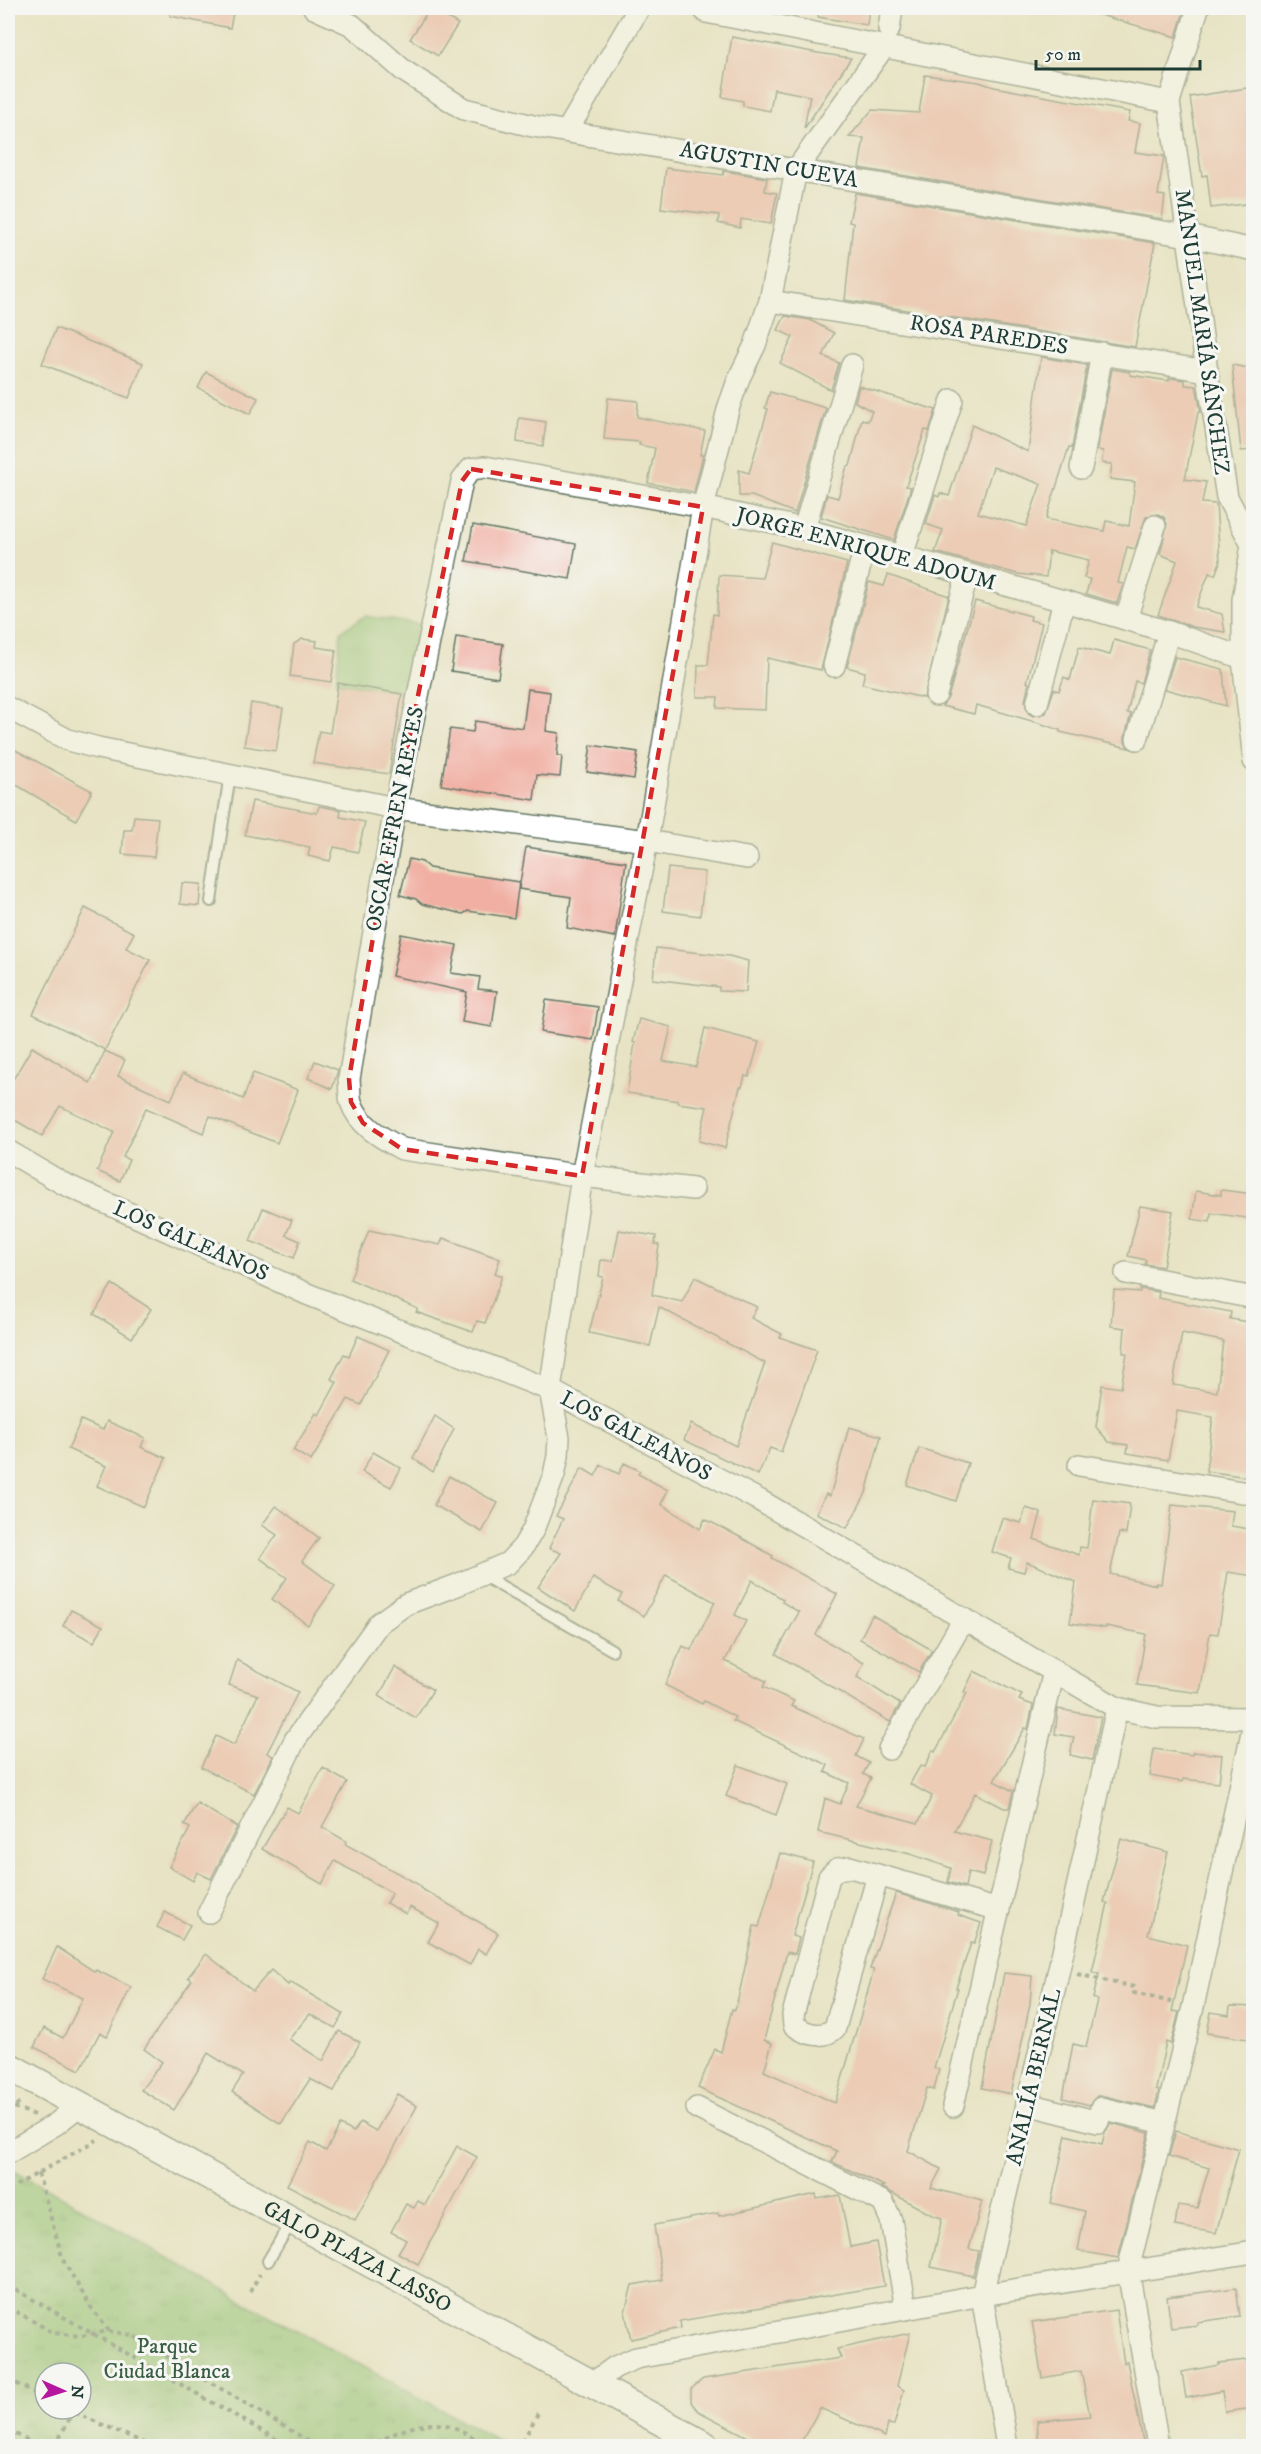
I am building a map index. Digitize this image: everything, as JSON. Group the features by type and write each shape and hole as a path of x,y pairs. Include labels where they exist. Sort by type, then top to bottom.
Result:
{"street":[{"name":"AGUSTIN CUEVA","path":"314,8 352,25 404,71 464,109 533,126 1188,236 1254,250"},
{"path":"567,130 639,8"},
{"path":"209,1912 295,1740 380,1623 406,1604 508,1563 523,1547 533,1530 554,1475 559,1438 550,1390 582,1176 646,841 703,507 729,406 755,345 770,301 796,170 886,38 892,8"},
{"name":"MANUEL MARÍA SÁNCHEZ","path":"1198,8 1169,102 1227,497 1253,542 1243,600 1254,761"},
{"path":"706,12 886,38 1169,102"},
{"name":"ROSA PAREDES","path":"770,301 1207,371"},
{"path":"1081,468 1102,353"},
{"path":"804,529 852,366"},
{"path":"902,556 952,400"},
{"name":"JORGE ENRIQUE ADOUM","path":"471,469 485,467 703,507 804,529 1126,619 1248,660"},
{"name":"OSCAR EFREN REYES","path":"471,469 462,481 395,808 349,1078 351,1102 363,1123 402,1149 582,1176"},
{"path":"1126,619 1155,526"},
{"path":"834,666 865,546"},
{"path":"936,695 967,575"},
{"path":"1037,704 1064,601"},
{"path":"1137,739 1169,632"},
{"path":"8,708 68,740 395,808 646,841 747,858"},
{"name":"LOS GALEANOS","path":"8,1151 62,1183 307,1294 550,1390 759,1500 1117,1708 1156,1716 1254,1718"},
{"path":"582,1176 693,1189"},
{"path":"1126,1273 1254,1298"},
{"path":"1080,1465 1254,1494"},
{"path":"889,1749 964,1619"},
{"path":"954,2106 1054,1671"},
{"name":"ANALÍA BERNAL","path":"1007,2446 982,2295 1059,1969 1117,1708"},
{"path":"1158,2446 1128,2270 1193,2007 1254,1723"},
{"path":"878,1875 836,2028 830,2034 821,2036 799,2029 794,2025 793,2015 829,1877 837,1869 850,1867 878,1875 999,1910"},
{"name":"GALO PLAZA LASSO","path":"8,2066 118,2128 706,2446"},
{"path":"1027,2104 1098,2122 1101,2108 1164,2123"},
{"path":"8,2153 56,2124 80,2105"},
{"path":"697,2108 883,2202 891,2220 906,2309"},
{"path":"592,2384 615,2367 636,2358 982,2295 1128,2270 1254,2252"}],"lane":[{"path":"211,901 230,774"},
{"path":"482,1575 612,1650"},
{"path":"268,2261 292,2221"}],"path":[{"path":"1059,1969 1134,1987 1134,1993 1193,2007"},
{"path":"8,2190 118,2128"},
{"path":"38,2173 63,2260 109,2331"},
{"path":"250,2292 268,2261"},
{"path":"8,2285 288,2446"},
{"path":"8,2307 54,2333 80,2336 109,2331 130,2335 317,2446"},
{"path":"8,2379 33,2392"},
{"path":"522,2441 538,2413"},
{"path":"55,2446 68,2421"},
{"path":"93,2421 152,2446"},
{"path":"369,2446 395,2432 429,2424 451,2426 488,2446"},
{"path":"8,2430 38,2446"},
{"path":"426,2446 451,2442 464,2446"}],"highlighted area":[{"path":"471,469 703,507 582,1176 402,1149 363,1123 351,1102 349,1079 395,808 462,481"}],"green space":[{"path":"365,616 418,624 408,693 336,682 341,631"},
{"name":"Parque Ciudad Blanca","path":"8,2168 54,2192 230,2294 508,2446 8,2446"}],"building":[{"path":"171,8 234,8 230,28 170,16"},
{"path":"430,8 458,24 438,56 410,39"},
{"path":"819,8 869,8 867,25 818,17"},
{"path":"1090,8 1185,8 1176,37 1090,12"},
{"path":"732,37 851,58 804,129 810,96 774,89 770,111 743,106 743,101 722,97"},
{"path":"925,75 979,82 994,87 1130,112 1128,121 1140,123 1135,152 1164,156 1158,195 1165,196 1162,219 859,168 864,138 849,137 872,110 919,113"},
{"path":"1254,87 1254,203 1211,208 1207,175 1202,176 1190,97"},
{"path":"666,168 723,175 724,171 767,178 765,191 777,193 771,224 741,219 740,228 718,223 719,215 661,208"},
{"path":"855,193 1155,243 1135,347 845,300 853,223 849,222"},
{"path":"785,316 810,320 834,333 823,356 839,363 831,390 780,363 793,337 778,330"},
{"path":"56,328 143,363 129,398 42,364"},
{"path":"1041,357 1087,365 1072,448 1069,447 1046,519 1104,531 1106,521 1129,526 1135,482 1110,479 1112,464 1102,463 1103,451 1097,450 1112,369 1130,372 1130,375 1169,381 1169,378 1185,380 1185,385 1196,386 1201,412 1198,412 1185,479 1206,482 1202,503 1216,504 1220,562 1215,575 1209,573 1196,607 1222,614 1225,632 1193,627 1158,615 1177,561 1160,554 1167,524 1164,517 1158,514 1146,517 1135,549 1127,547 1118,583 1123,584 1117,603 1086,594 1090,579 1084,578 1089,560 1049,551 1046,577 1018,574 935,552 943,530 926,524 935,495 939,497 940,493 949,496 972,425 1028,452","holes":["993,467 1041,484 1026,526 978,513"]},
{"path":"1232,365 1254,369 1254,450 1241,451"},
{"path":"206,372 258,398 250,414 198,388"},
{"path":"859,386 936,410 929,431 925,430 906,486 911,487 894,540 821,517 827,495 838,498 847,466 850,466 862,419 868,421 872,411 855,402"},
{"path":"770,392 826,408 795,513 752,496 739,496 739,470 749,473 768,409 765,408"},
{"path":"608,398 638,401 637,417 705,431 700,455 703,455 694,492 648,483 655,448 639,445 640,442 604,439"},
{"path":"519,418 546,422 543,446 517,442"},
{"path":"473,525 576,544 570,579 466,561"},
{"path":"772,542 847,563 821,670 767,658 765,710 717,708 718,697 697,697 698,665 708,665 713,614 717,615 719,575 762,578"},
{"path":"888,575 949,596 924,698 862,684 865,672 847,667 869,582 884,586"},
{"path":"975,601 1031,616 1030,620 1042,623 1027,682 1029,683 1025,701 1028,713 1033,716 1046,713 1054,689 1059,691 1064,677 1070,680 1079,647 1110,655 1114,640 1150,650 1141,683 1135,681 1127,713 1131,714 1125,736 1125,742 1129,748 1060,732 1060,730 1039,723 976,705 974,714 942,706 948,698"},
{"path":"456,637 503,644 498,678 451,671"},
{"path":"302,639 317,641 316,647 336,650 331,682 290,676 294,644"},
{"path":"1175,657 1223,669 1226,706 1165,689"},
{"path":"338,683 402,694 389,774 313,763 319,731 330,733"},
{"path":"528,689 550,692 546,731 559,733 557,756 562,756 560,777 537,775 534,800 441,785 450,729 473,732 475,721 523,728"},
{"path":"251,703 283,708 276,751 244,746"},
{"path":"591,745 638,752 634,779 587,772"},
{"path":"8,746 92,791 76,820 8,780"},
{"path":"252,801 317,813 319,806 341,810 340,817 365,822 358,852 334,847 330,861 308,856 310,847 245,835"},
{"path":"134,816 158,818 154,857 122,854 124,830 132,830"},
{"path":"526,847 626,862 615,937 567,928 571,897 519,889"},
{"path":"409,859 422,862 429,868 519,882 514,918 468,911 463,914 422,904 416,899 400,895"},
{"path":"668,868 705,872 700,916 663,911"},
{"path":"182,883 201,884 199,906 180,904"},
{"path":"85,908 134,933 126,948 150,960 105,1050 33,1014"},
{"path":"401,934 457,945 451,973 480,977 478,989 497,991 492,1027 462,1022 467,992 392,976"},
{"path":"656,948 729,956 748,961 746,992 719,991 719,987 653,979"},
{"path":"546,1000 598,1007 593,1040 541,1032"},
{"path":"639,1019 671,1027 663,1061 696,1067 705,1028 759,1042 749,1077 745,1076 742,1087 740,1087 725,1148 699,1141 707,1107 627,1093 635,1043 633,1042"},
{"path":"32,1047 90,1083 105,1051 125,1060 118,1076 171,1100 183,1073 243,1099 253,1073 298,1090 277,1143 210,1116 203,1133 146,1108 123,1157 129,1160 120,1181 97,1171 114,1132 60,1106 42,1136 8,1116 8,1088"},
{"path":"315,1061 338,1070 332,1089 308,1078"},
{"path":"1221,1190 1254,1194 1254,1219 1211,1213 1210,1222 1192,1219 1196,1191 1221,1195"},
{"path":"1140,1206 1173,1211 1163,1267 1145,1264 1146,1260 1128,1256"},
{"path":"263,1208 292,1220 286,1235 300,1241 294,1258 250,1241"},
{"path":"369,1230 440,1245 443,1238 500,1259 495,1273 502,1276 485,1323 477,1321 473,1332 416,1312 418,1309 350,1279"},
{"path":"619,1230 656,1236 655,1244 659,1245 652,1295 682,1302 695,1277 757,1307 751,1318 782,1334 780,1337 817,1350 781,1452 770,1448 758,1475 684,1440 691,1424 736,1446 765,1363 659,1307 650,1346 589,1333 603,1277 599,1276 601,1260 613,1261"},
{"path":"112,1284 151,1309 132,1338 94,1314"},
{"path":"1140,1289 1159,1292 1158,1298 1231,1312 1230,1319 1254,1323 1254,1478 1206,1471 1213,1417 1177,1411 1168,1460 1127,1453 1128,1445 1109,1442 1096,1427 1102,1385 1121,1388 1127,1353 1123,1353 1125,1328 1111,1326 1114,1290 1140,1292","holes":["1182,1333 1223,1341 1217,1392 1173,1385"]},
{"path":"358,1336 389,1350 361,1405 348,1399 311,1461 293,1450 316,1413 319,1415 337,1382 331,1379 344,1354 349,1356"},
{"path":"435,1416 454,1429 433,1472 413,1458"},
{"path":"81,1420 103,1430 107,1421 145,1438 141,1447 166,1458 144,1507 97,1486 106,1466 68,1449"},
{"path":"849,1427 881,1436 866,1493 847,1528 816,1513 826,1494 830,1496"},
{"path":"919,1448 968,1463 956,1501 907,1485"},
{"path":"373,1452 401,1468 391,1487 362,1472"},
{"path":"624,1463 640,1471 638,1474 668,1490 661,1504 700,1529 705,1519 837,1594 816,1635 864,1663 857,1677 900,1704 890,1722 776,1654 799,1612 752,1580 735,1615 746,1621 725,1661 766,1681 763,1687 794,1701 791,1706 864,1739 856,1756 869,1763 863,1774 871,1778 856,1806 918,1823 932,1796 910,1784 919,1768 925,1767 933,1750 935,1752 967,1693 964,1692 974,1671 1022,1695 1019,1700 1033,1705 1028,1729 1025,1728 994,1781 1013,1791 1009,1808 1004,1808 975,1793 954,1831 992,1841 983,1876 968,1872 965,1887 948,1882 951,1868 910,1854 818,1832 825,1798 840,1804 849,1783 825,1772 828,1765 733,1721 735,1717 704,1701 702,1704 665,1685 683,1646 691,1650 715,1602 666,1575 644,1616 618,1601 622,1594 593,1578 575,1611 538,1587 561,1553 549,1548 563,1519 556,1516 582,1468 595,1476 601,1465 619,1474"},
{"path":"449,1476 498,1503 482,1532 434,1505"},
{"path":"1093,1499 1130,1504 1126,1534 1119,1533 1110,1574 1156,1585 1156,1583 1161,1584 1172,1505 1233,1511 1231,1526 1254,1530 1254,1576 1228,1572 1218,1634 1210,1633 1200,1693 1137,1685 1146,1634 1106,1626 1106,1628 1070,1623 1076,1582 1027,1562 1024,1572 1008,1568 1011,1558 992,1552 1002,1518 1021,1523 1026,1508 1041,1513 1034,1539 1079,1555 1080,1547 1087,1548"},
{"path":"276,1506 319,1538 302,1561 335,1586 308,1625 272,1599 287,1578 260,1558 277,1535 262,1525"},
{"path":"71,1610 103,1626 94,1642 63,1626"},
{"path":"872,1615 932,1650 919,1672 860,1639"},
{"path":"237,1660 298,1692 267,1753 273,1756 254,1794 201,1767 216,1736 234,1745 258,1695 229,1685"},
{"path":"395,1667 433,1690 416,1718 379,1696"},
{"path":"1058,1709 1101,1717 1092,1760 1070,1755 1074,1737 1055,1734"},
{"path":"1154,1749 1192,1755 1193,1752 1222,1755 1219,1783 1183,1779 1182,1782 1150,1776"},
{"path":"738,1765 787,1784 776,1815 726,1796"},
{"path":"323,1768 347,1782 322,1827 346,1841 345,1844 421,1886 420,1888 498,1933 486,1954 478,1949 470,1965 428,1942 439,1923 410,1907 406,1914 386,1903 392,1893 335,1861 322,1884 262,1849 287,1807 298,1813"},
{"path":"197,1803 237,1827 211,1879 197,1872 193,1881 169,1867 190,1828 184,1825"},
{"path":"1121,1839 1168,1852 1148,1935 1187,1945 1172,2011 1179,2012 1171,2044 1166,2042 1156,2089 1159,2090 1155,2108 1104,2096 1097,2096 1089,2105 1063,2098 1073,2044 1086,2047 1097,2000 1093,1998 1099,1974 1092,1972 1108,1903 1104,1902"},
{"path":"780,1853 813,1862 792,1936 799,1938 795,1954 787,1952 764,2040 772,2043 764,2071 835,2103 874,1970 870,1969 896,1893 959,1912 958,1915 981,1923 974,1944 971,1943 956,1988 958,1988 934,2068 939,2069 934,2090 927,2088 908,2151 941,2169 931,2188 982,2201 969,2249 979,2251 973,2276 931,2267 942,2218 932,2215 881,2187 884,2186 832,2162 837,2151 698,2088 715,2049 721,2052 732,2009 735,2010 754,1926 759,1927"},
{"path":"165,1912 190,1925 182,1940 157,1927"},
{"path":"57,1947 95,1972 96,1970 131,1987 107,2036 100,2032 80,2070 34,2047 44,2028 63,2038 83,1998 42,1979"},
{"path":"206,1954 253,1991 271,1970 288,1985 290,1982 343,2014 335,2028 310,2014 289,2039 323,2061 339,2031 360,2042 334,2091 310,2079 281,2124 232,2092 243,2075 208,2053 174,2110 141,2090 162,2062 144,2049 192,1980 188,1977"},
{"path":"1004,1973 1032,1976 1030,2004 1011,2094 982,2088"},
{"path":"1230,2006 1254,2007 1254,2040 1207,2033 1211,2012 1229,2015"},
{"path":"397,2094 417,2106 355,2220 287,2185 310,2142 326,2151 340,2125 354,2132 360,2122 376,2131"},
{"path":"1111,2123 1149,2133 1118,2258 1078,2251 1085,2211 1051,2203 1066,2135 1102,2144 1105,2132"},
{"path":"1176,2131 1239,2149 1216,2233 1175,2226 1178,2205 1197,2208 1209,2168 1169,2156"},
{"path":"457,2146 477,2157 418,2264 398,2253 406,2240 391,2232 406,2204 414,2208 418,2201 425,2205"},
{"path":"816,2194 817,2199 840,2195 850,2247 876,2242 884,2286 680,2321 681,2328 631,2339 625,2312 632,2285 662,2280 654,2225 718,2213 719,2216"},
{"path":"1236,2288 1240,2316 1171,2328 1167,2297"},
{"path":"1116,2310 1124,2363 1127,2362 1144,2446 1039,2446 1037,2421 1090,2416 1081,2371 1042,2378 1032,2322"},
{"path":"910,2333 897,2386 904,2390 894,2425 888,2424 885,2437 820,2408 799,2446 765,2446 698,2411 691,2402 691,2389 703,2379 841,2358 837,2349"},
{"path":"1247,2360 1253,2408 1225,2412 1222,2391 1186,2398 1182,2372 1219,2365 1219,2363"}]}
